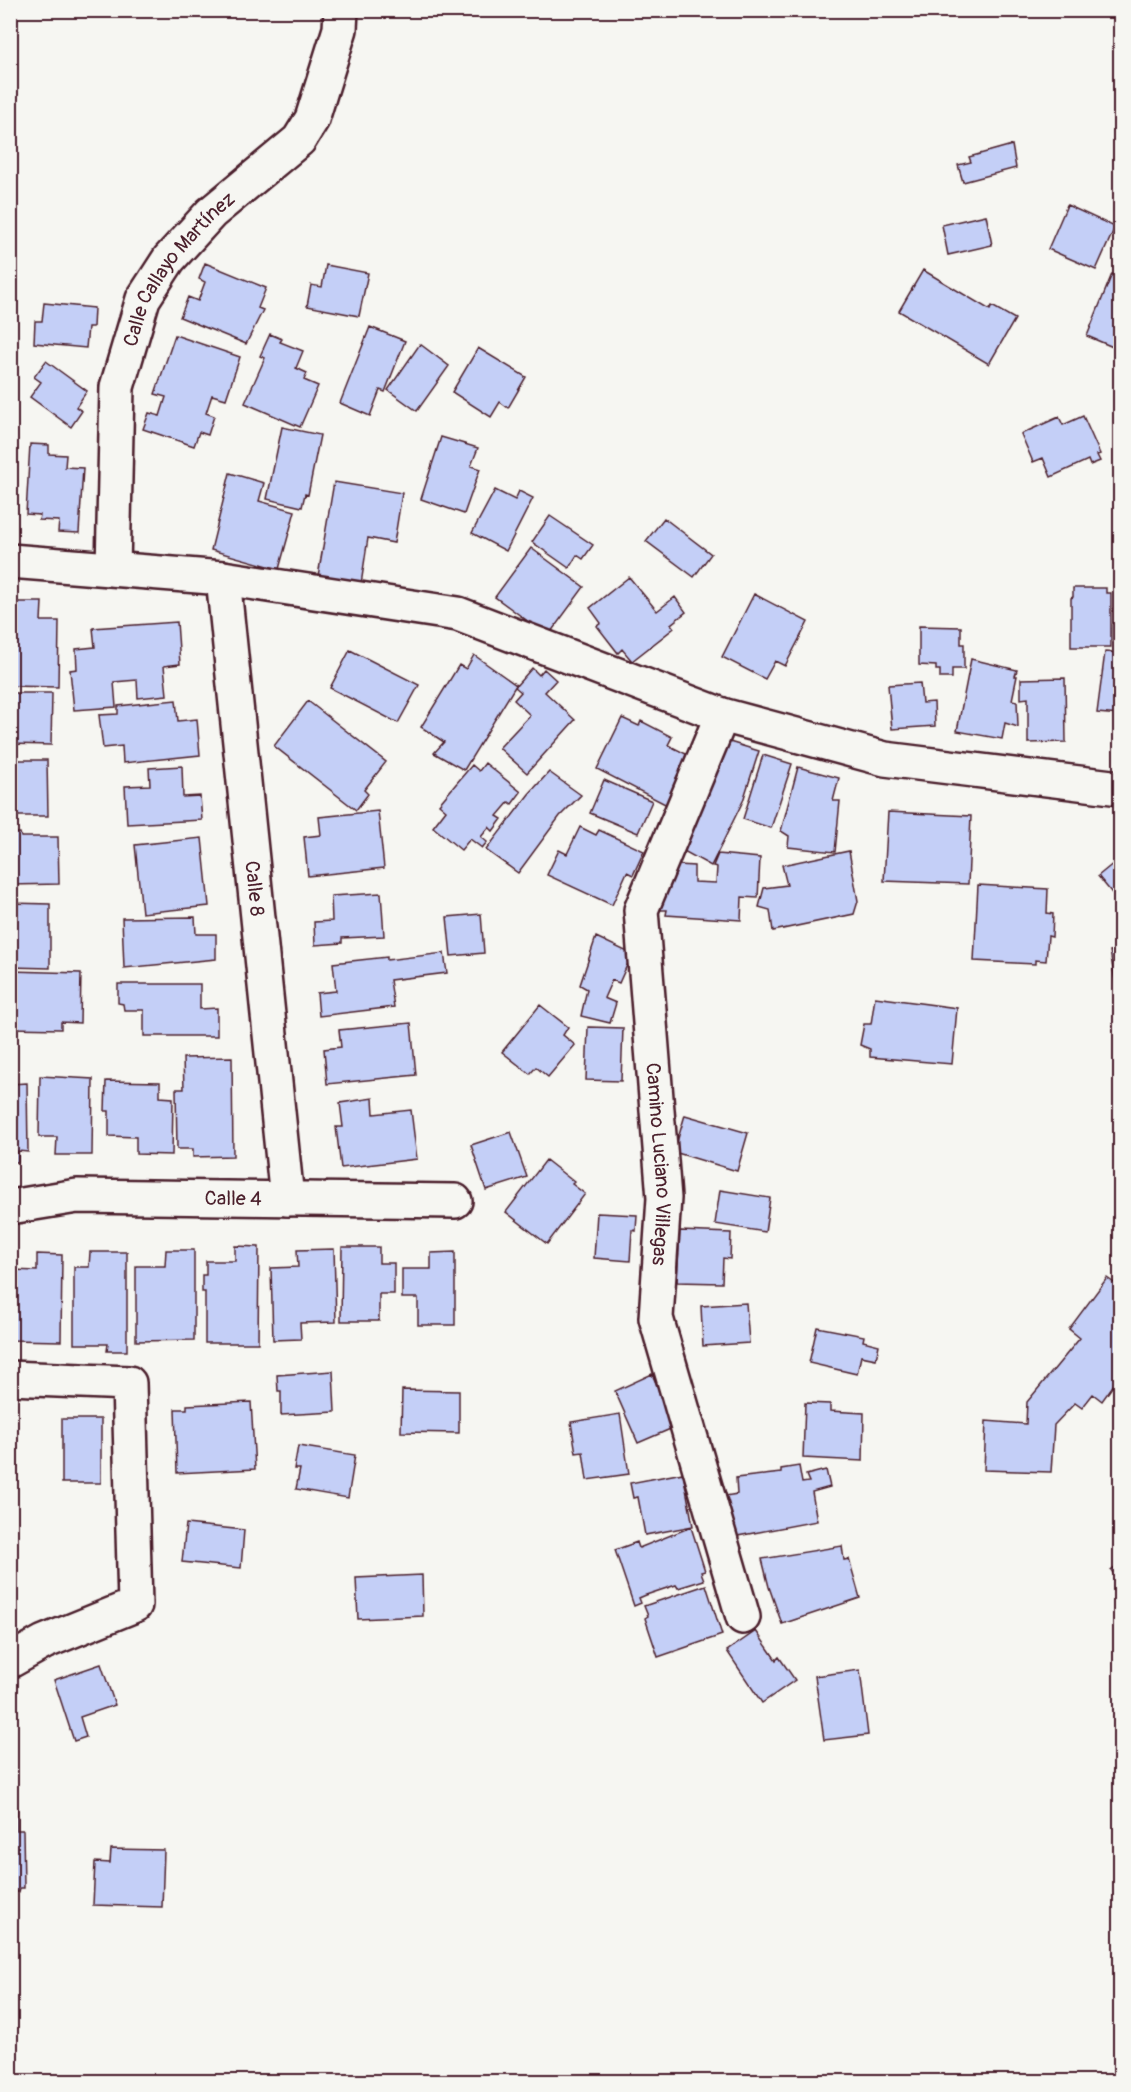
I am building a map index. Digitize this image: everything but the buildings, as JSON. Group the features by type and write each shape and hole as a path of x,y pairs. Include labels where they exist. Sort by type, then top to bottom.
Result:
{"street":[{"name":"Calle Callayo Martínez","path":"113,569 117,387 143,299 169,259 211,213 298,140 312,119 340,28 341,10"},
{"path":"10,561 224,578 458,614 722,715 885,759 1120,788"},
{"name":"Calle 8","path":"224,578 287,1199"},
{"name":"Camino Luciano Villegas","path":"722,715 641,910 664,1198 656,1318 743,1617"},
{"name":"Calle 4","path":"10,1208 77,1196 455,1201"},
{"path":"10,1378 129,1383 135,1605 44,1642 10,1660"}]}
